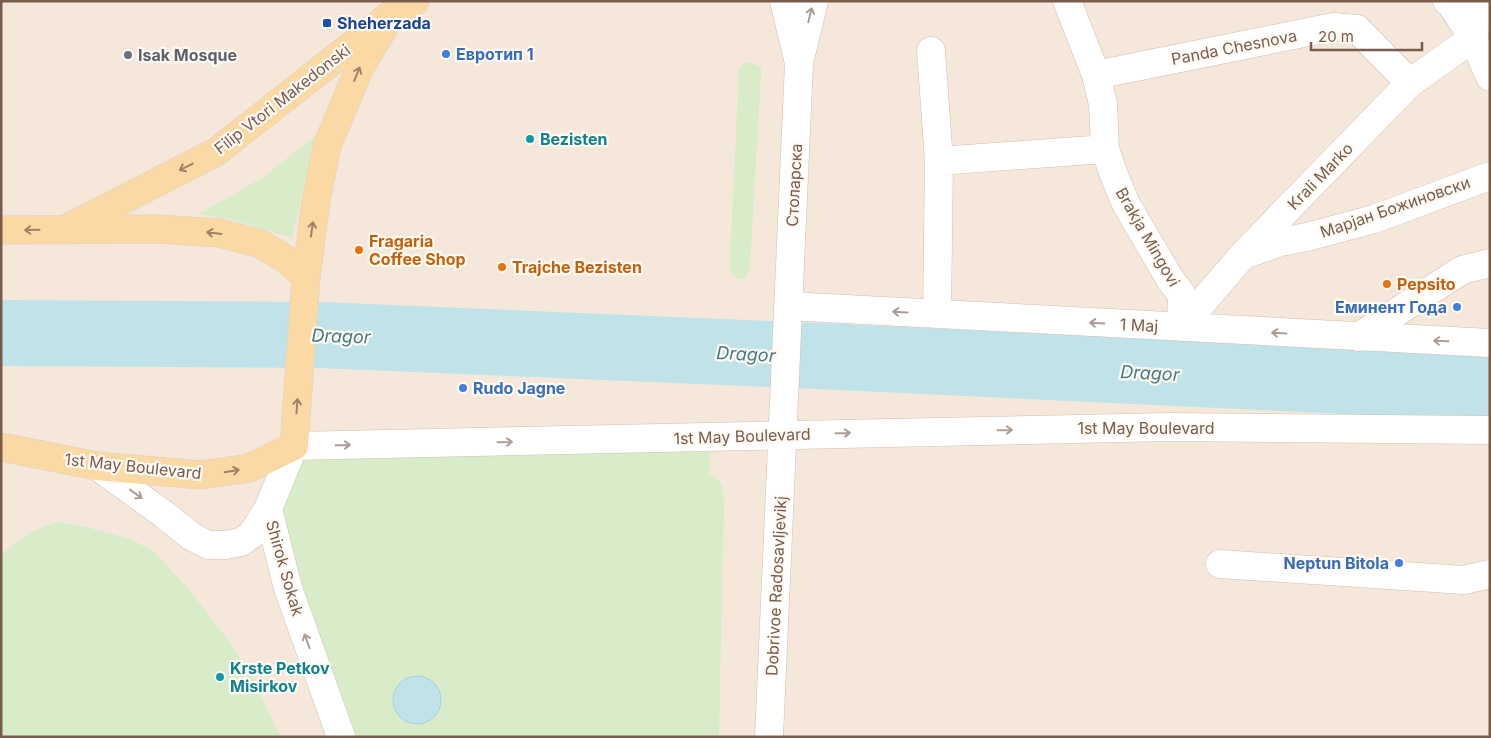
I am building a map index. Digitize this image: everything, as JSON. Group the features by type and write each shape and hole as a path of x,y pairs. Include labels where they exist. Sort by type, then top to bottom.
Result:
{"main road":[{"name":"Filip Vtori Makedonski","path":"64,230 216,152 404,7"},
{"name":"Shirok Sokak","path":"294,446 305,287 316,201 327,146 360,67 404,7"},
{"path":"1,230 158,229 219,233 261,244 287,260 305,287"},
{"name":"1st May Boulevard","path":"1,447 97,466 202,475 249,468 294,446"}],"street":[{"name":"Столарска","path":"784,1 799,63"},
{"name":"Столарска","path":"784,398 799,63 814,1"},
{"name":"Brakja Mingovi","path":"1067,1 1096,75 1103,104 1105,149 1126,204 1170,279 1182,295 1180,327"},
{"path":"1447,1 1481,39"},
{"path":"1481,1 1481,39 1490,77"},
{"name":"Panda Chesnova","path":"1096,75 1333,27 1357,29 1410,83"},
{"name":"Krali Marko","path":"1180,327 1243,255 1410,83 1481,39"},
{"path":"931,51 938,161 937,314"},
{"path":"938,161 1105,149"},
{"name":"Марјан Божиновски","path":"1243,255 1281,242 1307,237 1374,218 1490,176"},
{"path":"1358,337 1462,270 1490,264"},
{"name":"1 Maj","path":"788,313 937,314 1490,343"},
{"name":"Dobrivoe Radosavljevikj","path":"769,737 784,398"},
{"name":"1st May Boulevard","path":"294,446 1170,427 1490,430"},
{"name":"Shirok Sokak","path":"294,446 268,508 288,588 341,737"},
{"path":"97,466 191,536 208,545 225,545 240,542 252,534 268,508"},
{"path":"1220,564 1464,580 1490,574"}],"shaded area":[{"path":"1,1 1490,1 1490,737 1,737"}],"green space":[{"path":"750,62 761,67 761,75 750,266 748,274 744,279 738,279 731,274 730,260 739,69 743,64"},
{"path":"315,136 292,238 237,221 199,214 262,178"},
{"path":"710,437 709,474 721,483 724,507 719,737 341,737 268,509 294,446"},
{"path":"59,522 131,539 154,552 187,587 235,649 252,677 281,737 1,737 1,555 35,530"}],"water":[{"path":"417,676 426,678 434,683 439,691 441,700 439,709 434,717 426,722 417,724 408,722 400,717 395,709 393,700 395,691 400,683 408,678"}],"waterway":[{"name":"Dragor","path":"1,333 320,335 841,357 1490,388"}],"place":[{"name":"Sheherzada","path":"327,23"},
{"name":"Евротип 1","path":"446,54"},
{"name":"Isak Mosque","path":"128,55"},
{"name":"Bezisten","path":"530,139"},
{"name":"Fragaria Coffee Shop","path":"359,250"},
{"name":"Trajche Bezisten","path":"502,267"},
{"name":"Pepsito","path":"1387,284"},
{"name":"Еминент Года","path":"1457,307"},
{"name":"Rudo Jagne","path":"463,388"},
{"name":"Neptun Bitola","path":"1399,563"},
{"name":"Krste Petkov Misirkov","path":"220,677"}]}
